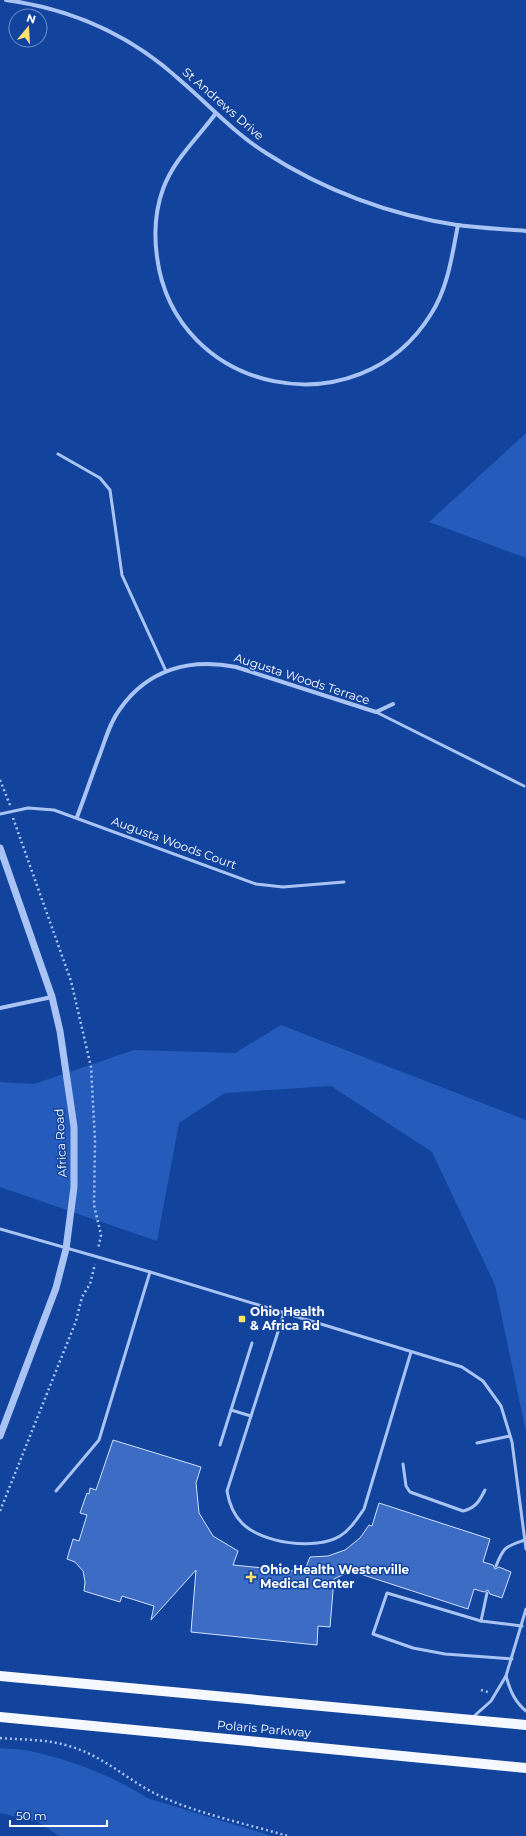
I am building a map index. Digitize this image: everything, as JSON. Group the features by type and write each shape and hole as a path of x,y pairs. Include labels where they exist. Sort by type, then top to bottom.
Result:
{"main road":[{"path":"0,1676 526,1725"},
{"name":"Polaris Parkway","path":"0,1717 526,1768"}],"street":[{"name":"St Andrews Drive","path":"6,0 60,11 82,19 121,37 162,63 236,132 266,153 329,188 388,209 458,225 526,231"},
{"path":"216,113 178,157 163,188 156,221 155,240 160,275 169,298 181,319 191,334 208,351 239,370 262,379 285,384 312,386 357,376 392,357 418,333 436,305 450,265 458,225"},
{"name":"Augusta Woods Terrace","path":"77,817 110,725 132,694 148,681 166,671 181,666 199,663 218,663 236,667 376,712 393,704"},
{"name":"Africa Road","path":"0,848 52,997 60,1031 74,1127 73,1198 66,1249 56,1288 0,1436"},
{"path":"0,1008 52,997"}],"lane":[{"path":"58,454 100,478 110,490 122,575 166,671"},
{"path":"376,712 524,786"},
{"name":"Augusta Woods Court","path":"0,814 28,808 41,808 77,817 256,884 283,887 344,882"},
{"path":"0,1229 150,1272 462,1367 483,1381 501,1406 510,1436 526,1549"},
{"path":"56,1491 99,1440 150,1272"},
{"path":"284,1313 227,1491 230,1506 242,1524 253,1532 284,1542 303,1545 325,1542 340,1536 356,1521 364,1509 411,1352"},
{"path":"220,1445 252,1343"},
{"path":"231,1410 251,1416"},
{"path":"477,1443 510,1436"},
{"path":"403,1464 406,1486 410,1492 463,1511 471,1509 478,1503 485,1490"},
{"path":"496,1566 502,1551 507,1546 525,1540"},
{"path":"512,1659 445,1654 413,1648 373,1634 388,1593 480,1621 522,1626"},
{"path":"480,1621 487,1593"},
{"path":"471,1719 491,1701 506,1676 526,1609"},
{"path":"506,1676 510,1692 520,1706 526,1711"}],"path":[{"path":"0,1511 76,1321 82,1297 93,1277"},
{"path":"481,1690 489,1692"},
{"path":"0,1738 51,1741 74,1747 98,1759 159,1795 179,1803 288,1836"}],"shaded area":[{"path":"526,433 526,558 429,522"},
{"path":"281,1025 526,1120 526,1432 495,1285 432,1152 331,1086 225,1093 179,1123 157,1241 0,1187 0,1082 34,1084 134,1050 235,1053"},
{"path":"0,1748 30,1751 62,1759 122,1783 147,1798 272,1836 59,1836 38,1822 0,1813"}],"building":[{"path":"113,1440 201,1467 196,1483 199,1513 213,1536 238,1551 233,1565 304,1572 310,1557 328,1556 345,1550 360,1538 369,1525 372,1526 379,1503 490,1539 483,1562 493,1565 495,1569 499,1567 511,1572 502,1598 490,1594 488,1590 484,1592 474,1589 468,1609 351,1571 334,1579 330,1627 318,1626 317,1645 191,1632 196,1570 151,1620 154,1606 122,1596 120,1602 84,1591 85,1582 83,1571 75,1562 67,1559 73,1539 79,1541 87,1515 80,1513 87,1493 89,1494 90,1488 96,1490"}],"place":[{"name":"Ohio Health & Africa Rd","path":"242,1319"},
{"name":"Ohio Health Westerville Medical Center","path":"251,1577"}]}
